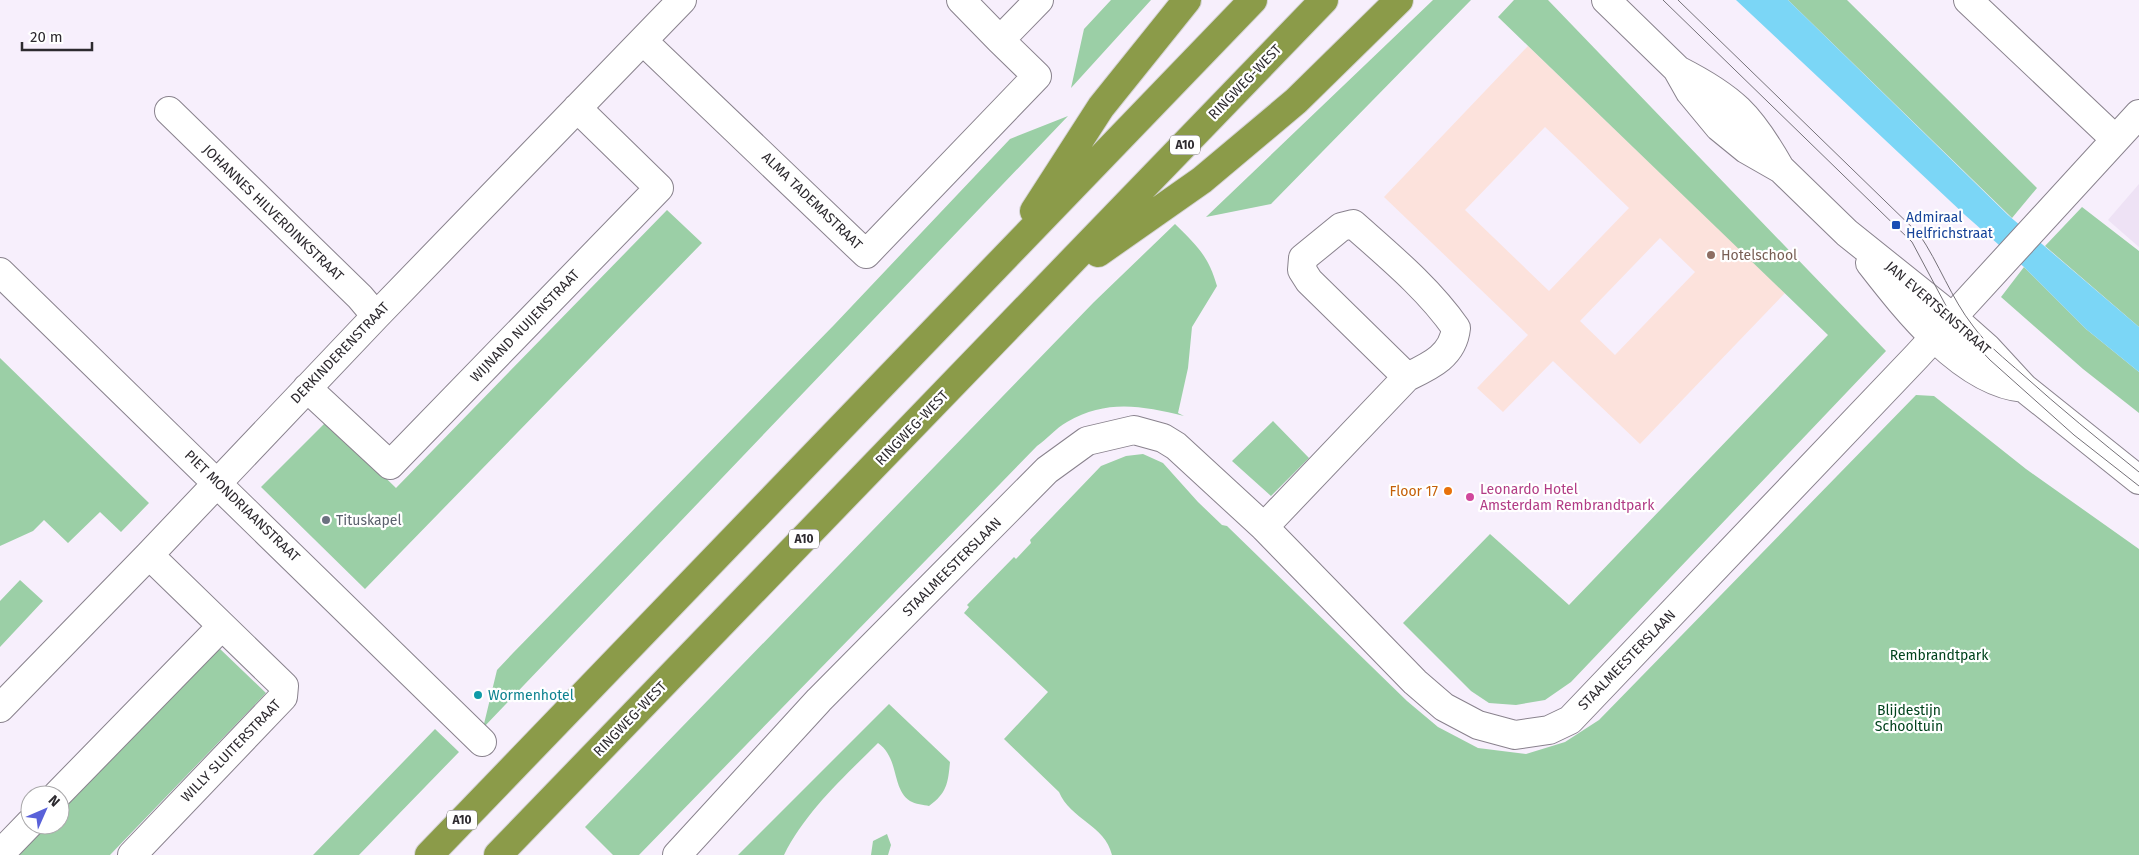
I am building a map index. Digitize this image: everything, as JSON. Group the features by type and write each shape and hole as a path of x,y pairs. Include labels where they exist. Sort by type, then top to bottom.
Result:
{"highway":[{"name":"A10","path":"999,264 1101,106 1187,0"},
{"name":"A10","path":"429,855 1253,0"},
{"name":"RINGWEG-WEST","path":"498,855 1046,290 1324,0"},
{"name":"A10","path":"1046,290 1202,180 1296,100 1399,0"}],"street":[{"name":"DERKINDERENSTRAAT","path":"0,708 682,0"},
{"path":"961,0 1000,40 1039,0"},
{"name":"JAN EVERTSENSTRAAT","path":"1606,0 1677,69 1720,93 1738,107 1758,130 1781,169 1847,233 1952,317 1986,348 2024,388 2139,480"},
{"path":"1968,0 2114,139"},
{"name":"ALMA TADEMASTRAAT","path":"643,40 866,254 1037,76 1000,40"},
{"name":"WIJNAND NUIJENSTRAAT","path":"307,388 390,465 659,188 577,108"},
{"name":"JOHANNES HILVERDINKSTRAAT","path":"169,111 360,297 376,316"},
{"path":"1952,317 2139,114"},
{"path":"1264,527 1407,376 1428,367 1447,352 1454,340 1456,328 1443,310 1420,286 1353,224 1341,227 1304,258 1302,270 1309,281 1407,376"},
{"name":"JAN EVERTSENSTRAAT","path":"1847,233 1894,294 1934,337 1960,360 1982,376 2024,388"},
{"name":"PIET MONDRIAANSTRAAT","path":"0,272 482,742"},
{"name":"STAALMEESTERSLAAN","path":"677,855 819,700 1047,470 1087,441 1134,430 1163,438 1176,446 1264,527 1415,682 1444,706 1478,725 1515,736 1549,730 1570,720 1596,694 1952,317"},
{"name":"WILLY SLUITERSTRAAT","path":"132,855 283,697 284,686 149,555"},
{"path":"67,785 222,626"},
{"path":"0,854 20,833"}],"shaded area":[{"name":"Hotelschool","path":"1528,46 1785,293 1640,444 1553,361 1503,412 1477,388 1528,335 1384,197","holes":["1545,127 1629,208 1549,291 1465,210","1660,238 1695,272 1615,355 1580,321"]},
{"path":"2139,184 2139,247 2108,220"}],"green space":[{"path":"1111,0 1151,0 1071,88 1084,29"},
{"path":"1433,0 1471,0 1271,204 1206,217"},
{"path":"1514,0 1548,0 1886,351 1571,682 1545,700 1516,705 1489,703 1471,691 1403,623 1490,534 1569,605 1828,335 1498,17"},
{"path":"1788,0 1847,0 2037,188 2012,218"},
{"path":"1068,116 483,728 497,670 513,653 834,325 1010,139"},
{"path":"2082,207 2139,251 2139,327 2045,246"},
{"path":"667,210 702,243 365,589 261,487 327,421 396,488"},
{"path":"1175,224 1206,259 1217,286 1192,327 1188,368 1178,413 1184,416 1139,407 1111,407 1082,415 1059,427 1037,446 639,855 613,855 585,827 1094,302"},
{"path":"2024,267 2086,329 2139,372 2139,413 2083,369 2001,297"},
{"path":"0,358 149,503 121,532 100,512 68,543 44,520 33,531 0,546"},
{"name":"Rembrandtpark","path":"1916,395 1934,396 2026,469 2139,549 2139,855 1112,855 1102,836 1071,809 1059,792 1004,739 1048,692 964,613 969,607 967,605 1014,557 1016,559 1031,543 1030,540 1101,466 1126,456 1143,454 1163,463 1198,502 1222,525 1227,526 1407,701 1438,727 1478,748 1526,754 1565,742 1599,720"},
{"path":"1273,421 1309,458 1271,496 1232,461"},
{"path":"20,580 43,601 0,647 0,601"},
{"path":"218,647 266,693 110,855 17,855 36,835 70,835 70,801"},
{"path":"889,704 950,762 946,787 940,797 929,806 910,801 900,789 890,757 878,743 814,809 784,855 738,855"},
{"path":"435,729 459,752 359,855 313,855"},
{"path":"887,834 891,845 888,855 871,855 873,841"}],"water":[{"path":"1736,0 1788,0 2008,215 2139,327 2139,372 2086,329 2024,267 1965,215"}],"tram line":[{"path":"1663,0 1912,242 1952,317 1990,360 2074,435 2139,486"},
{"path":"1678,0 1919,234 1965,315 1978,333 2002,357 2065,412 2139,472"}],"place":[{"name":"Admiraal Helfrichstraat","path":"1896,225"},
{"name":"Hotelschool","path":"1711,255"},
{"name":"Floor 17","path":"1448,491"},
{"name":"Leonardo Hotel Amsterdam Rembrandtpark","path":"1470,497"},
{"name":"Tituskapel","path":"326,520"},
{"name":"Wormenhotel","path":"478,695"}],"park label":[{"name":"Blijdestijn Schooltuin","path":"1909,718"}]}
